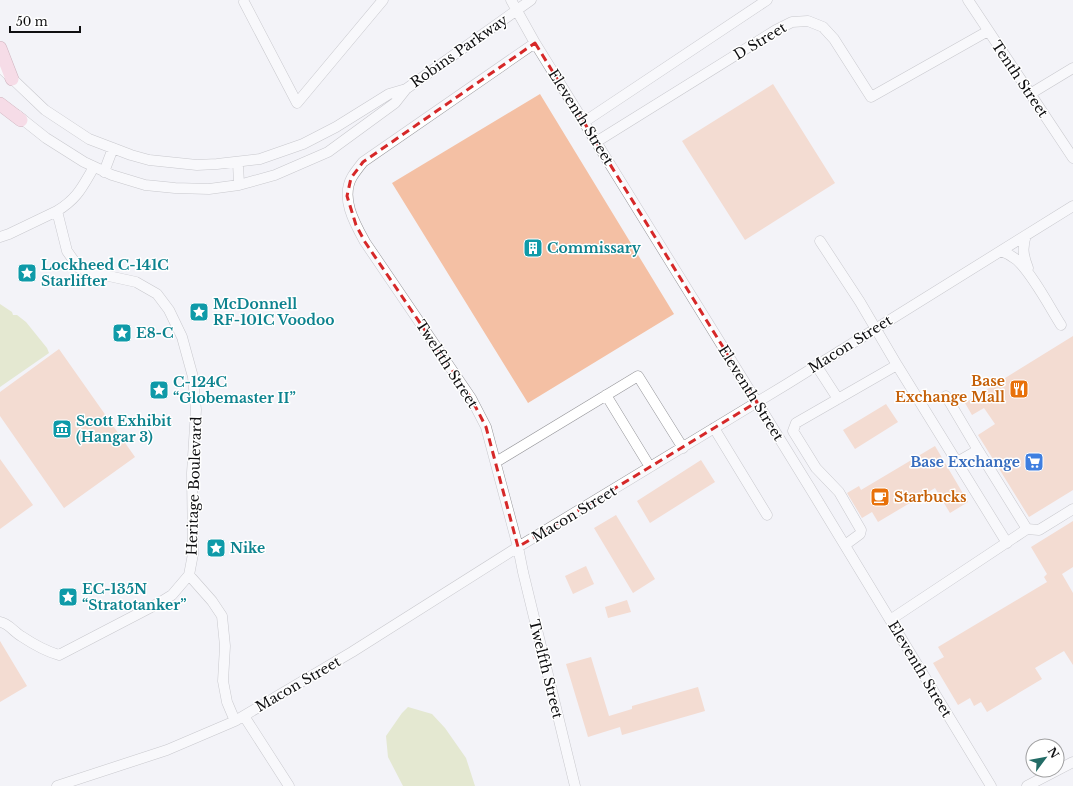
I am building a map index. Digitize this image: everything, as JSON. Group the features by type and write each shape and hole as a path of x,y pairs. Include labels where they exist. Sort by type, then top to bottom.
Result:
{"main road":[{"path":"0,48 12,79"},
{"path":"0,104 21,120"}],"street":[{"path":"244,2 297,103 383,0"},
{"name":"Eleventh Street","path":"511,0 535,43 845,545 991,786"},
{"name":"Robins Parkway","path":"0,66 44,110 89,140 149,160 178,163 217,164 238,162 260,159 304,144 336,127 389,94 406,89 531,0"},
{"path":"584,122 767,0"},
{"name":"Tenth Street","path":"968,0 1073,158"},
{"name":"D Street","path":"596,142 776,30 792,22 808,21 823,27 834,39 871,96 988,31"},
{"name":"Twelfth Street","path":"535,43 363,162 351,178 347,196 350,210 365,242 471,398 486,427 518,547 575,786"},
{"path":"1030,94 1073,68"},
{"name":"Robins Parkway","path":"0,98 21,120 46,138 104,172 145,185 209,189 239,185 275,175 328,152 396,103 406,89"},
{"path":"313,139 320,156"},
{"path":"104,172 113,148"},
{"path":"238,162 239,185"},
{"path":"0,237 68,205 76,197 94,167"},
{"name":"Macon Street","path":"57,786 167,750 240,718 352,652 518,547 757,402 1073,206"},
{"name":"Heritage Boulevard","path":"0,622 4,622 19,635 46,651 59,655 172,595 189,575 193,554 192,474 196,410 193,377 182,337 169,310 156,294 136,282 79,268 67,251 57,211"},
{"path":"1026,235 1023,246 1023,256 1039,291"},
{"path":"820,241 860,302 1007,544"},
{"path":"1001,251 1018,261 1061,325"},
{"path":"816,365 838,399"},
{"path":"845,545 860,534 861,530 839,492 816,468 793,431 796,423 897,365"},
{"path":"496,462 638,376 682,448"},
{"path":"606,395 650,467"},
{"path":"946,396 1027,530"},
{"path":"714,428 767,515"},
{"path":"957,462 978,450"},
{"path":"890,620 1027,530 1039,530 1073,509"},
{"path":"189,575 212,601 222,616 225,646 223,681 227,702 289,786"},
{"path":"1026,786 1073,762"}],"highlighted area":[{"path":"535,43 757,402 518,547 486,427 471,398 365,242 356,225 347,196 351,178 363,162"}],"green space":[{"path":"0,304 12,312 13,315 17,315 26,322 47,348 49,353 0,387"},
{"path":"408,707 432,714 445,728 466,758 475,786 403,786 388,757 386,736"}],"building":[{"path":"773,84 835,183 745,240 682,141"},
{"name":"Commissary","path":"540,94 674,314 528,403 392,183"},
{"name":"Base Exchange","path":"1073,336 1073,490 1029,517 978,435 995,424 984,408 972,415 965,403"},
{"name":"Scott Exhibit (Hangar 3)","path":"59,349 135,457 64,508 0,416 0,392"},
{"path":"886,404 898,422 855,449 843,430"},
{"path":"935,446 968,502 950,513 935,488 878,522 872,512 862,518 847,493 859,486 861,490"},
{"path":"0,459 33,505 0,529"},
{"path":"701,460 715,482 650,523 637,501"},
{"path":"616,515 655,579 633,593 594,528"},
{"path":"1073,521 1073,567 1062,574 1073,593 1073,665 1064,651 1035,668 1042,679 987,712 981,702 974,706 970,698 958,705 933,663 944,657 938,647 1047,582 1044,577 1047,574 1031,547"},
{"path":"586,566 594,584 573,594 565,576"},
{"path":"627,600 631,612 608,618 605,607"},
{"path":"0,641 27,686 0,702"},
{"path":"591,657 609,716 632,709 632,706 698,687 705,711 622,735 620,727 588,737 566,664"}],"place":[{"name":"Commissary","path":"533,248"},
{"name":"Lockheed C-141C Starlifter","path":"27,273"},
{"name":"McDonnell RF-101C Voodoo","path":"199,312"},
{"name":"E8-C","path":"122,333"},
{"name":"Base Exchange Mall","path":"1019,389"},
{"name":"C-124C “Globemaster II”","path":"159,390"},
{"name":"Scott Exhibit (Hangar 3)","path":"62,429"},
{"name":"Base Exchange","path":"1034,462"},
{"name":"Starbucks","path":"880,497"},
{"name":"Nike","path":"216,548"},
{"name":"EC-135N “Stratotanker”","path":"68,597"}]}
